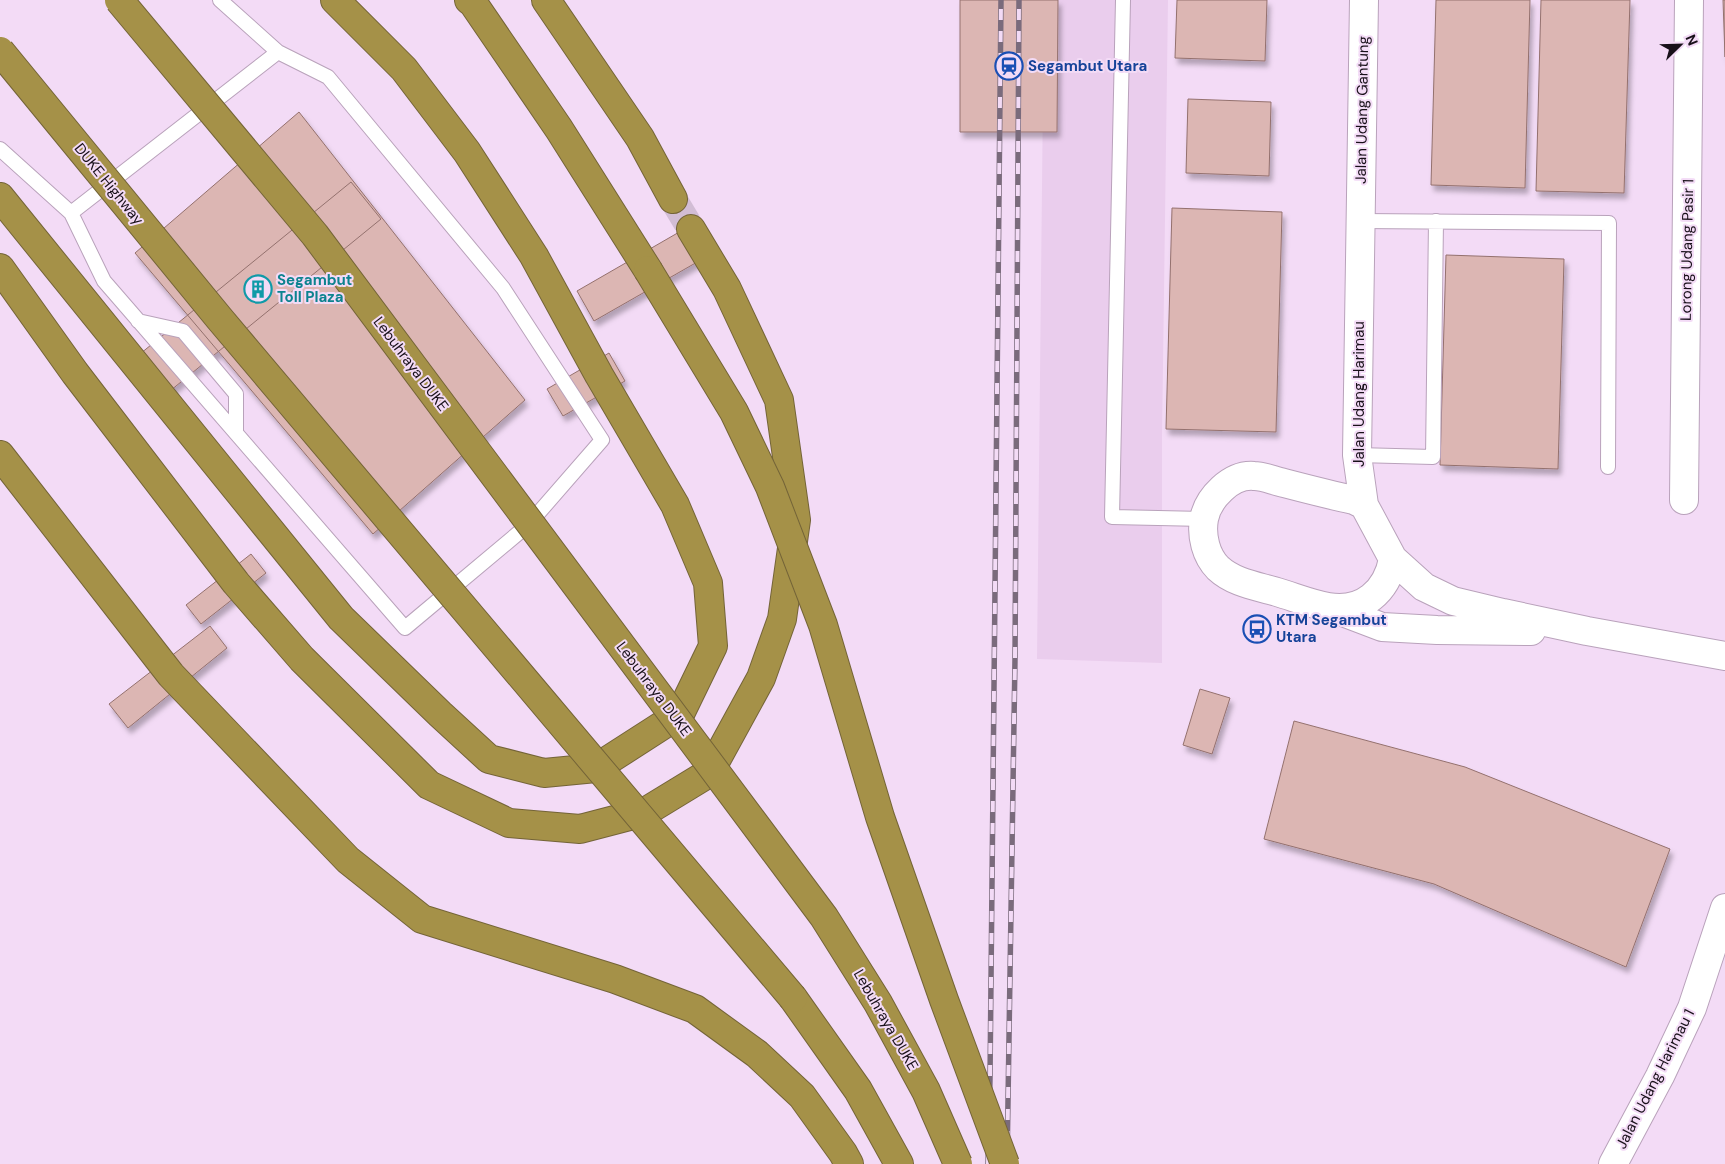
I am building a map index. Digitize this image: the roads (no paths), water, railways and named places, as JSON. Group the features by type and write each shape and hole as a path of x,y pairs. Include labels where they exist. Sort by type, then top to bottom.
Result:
{"highway":[{"name":"Lebuhraya DUKE","path":"119,0 315,236 824,917 878,1002 926,1091 958,1164"},
{"path":"0,197 341,618 440,714 488,759 544,773 596,768 680,714 713,646 708,583 675,505 599,375 534,256 472,160 404,70 335,0"},
{"path":"546,0 640,138 673,199"},
{"path":"471,1 560,129 648,270 734,412 770,487 823,625 880,817 944,1000 1005,1164"},
{"name":"DUKE Highway","path":"0,51 219,318 793,998 858,1090 899,1164"},
{"path":"0,268 81,380 236,583 302,659 429,785 508,823 580,829 646,812 709,772 762,678 782,619 796,520 779,400 727,289 691,229"},
{"path":"0,455 171,675 348,860 422,919 615,979 695,1010 756,1054 802,1096 843,1153 848,1164"}],"street":[{"name":"Jalan Udang Gantung","path":"1360,221 1364,0"},
{"name":"Lorong Udang Pasir 1","path":"1684,500 1689,0"},
{"name":"Jalan Udang Harimau","path":"1360,221 1357,456 1364,505 1393,558 1424,587 1453,601 1587,631 1725,656"},
{"path":"1364,505 1354,500 1253,476 1235,480 1220,489 1210,503 1204,519 1203,536 1208,553 1217,567 1231,578 1329,607 1346,608 1363,603 1378,592 1388,577 1393,558"},
{"name":"Jalan Udang Harimau","path":"1329,607 1382,627 1437,630 1587,631"},
{"name":"Jalan Udang Harimau 1","path":"1612,1164 1660,1076 1692,1008 1725,908"}],"lane":[{"path":"0,150 72,213 104,281 405,628 528,524 602,440 503,288 328,77 278,52 220,0"},
{"path":"1123,0 1112,517 1204,519"},
{"path":"72,213 278,52"},
{"path":"1357,456 1433,457 1436,220"},
{"path":"1360,221 1609,222 1608,467"},
{"path":"138,321 183,331 236,394 236,434"}],"tunnel":[{"path":"673,199 691,229"}],"railway":[{"path":"988,1164 1001,0"},
{"path":"1007,1164 1015,659 1019,0"}],"place":[{"name":"Segambut Utara","path":"1009,66"},
{"name":"Segambut Toll Plaza","path":"258,289"},
{"name":"KTM Segambut Utara","path":"1257,629"}]}
